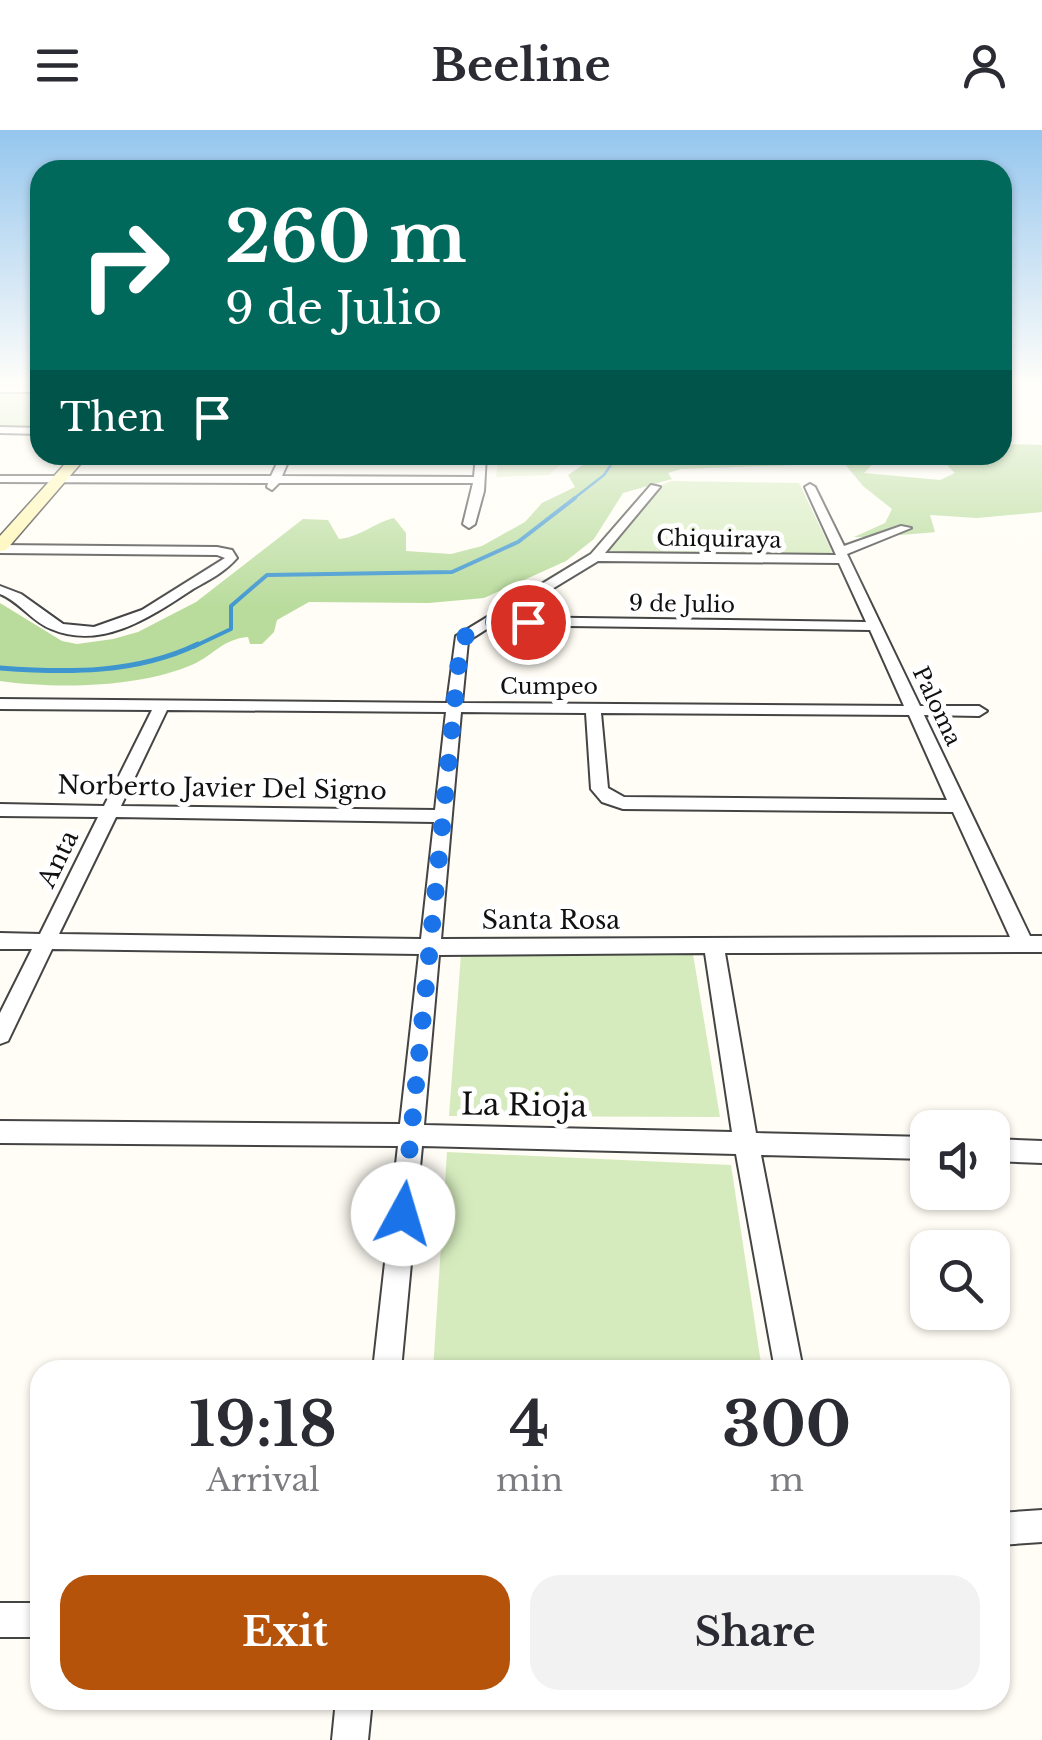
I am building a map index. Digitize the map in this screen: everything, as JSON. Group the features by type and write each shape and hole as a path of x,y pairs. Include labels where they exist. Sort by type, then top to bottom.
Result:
{"main road":[{"path":"0,548 71,465"}],"street":[{"path":"273,484 282,465"},
{"path":"469,524 480,465"},
{"path":"0,478 56,483"},
{"path":"0,487 56,483 478,485"},
{"path":"388,1360 461,639 594,557 656,487"},
{"name":"Paloma","path":"810,487 959,806 1032,944"},
{"name":"Chiquiraya","path":"594,557 842,556 905,528"},
{"path":"0,548 216,551 228,552 230,558 142,616 106,628 66,630 54,626 14,594 0,590"},
{"name":"9 de Julio","path":"490,622 874,626"},
{"name":"Cumpeo","path":"0,704 978,712"},
{"name":"Anta","path":"0,1036 162,705"},
{"path":"593,708 600,790 608,798 623,803 959,806"},
{"name":"Norberto Javier Del Signo","path":"0,810 443,816"},
{"name":"Santa Rosa","path":"0,941 430,947 1032,944"},
{"path":"714,947 788,1360"},
{"name":"La Rioja","path":"0,1132 411,1135 910,1147"},
{"path":"1010,1151 1042,1152"},
{"path":"1010,1528 1042,1526"},
{"path":"0,1620 30,1620"},
{"path":"350,1740 353,1710"}],"green space":[{"path":"1012,458 1042,458 1042,512 977,518 930,515 935,532 854,537 885,523 892,509 863,486 846,465 872,465 864,473 940,480 955,473 947,465 1012,465"},
{"path":"498,465 560,465 549,475 496,477"},
{"path":"583,465 796,465 681,469 668,473 672,479 623,493 594,539 566,561 484,598 429,603 309,602 277,620 274,632 262,644 250,644 248,637 239,638 194,664 149,678 98,684 0,681 0,603 62,641 77,644 113,639 138,632 196,602 303,519 328,520 339,539 394,518 406,533 406,551 451,554 482,546 525,522 542,503 575,487 568,475"},
{"path":"671,481 799,483 832,552 826,556 605,553 659,486"},
{"path":"461,954 693,954 720,1117 449,1116"},
{"path":"447,1152 731,1165 760,1360 434,1360"}],"waterway":[{"path":"572,500 611,465"},
{"path":"193,647 231,629 231,606 267,575 452,572 518,542 575,498"},
{"path":"0,668 50,671 126,666 198,644"}],"route":[{"path":"403,1214 461,639 490,622 528,622"}]}
